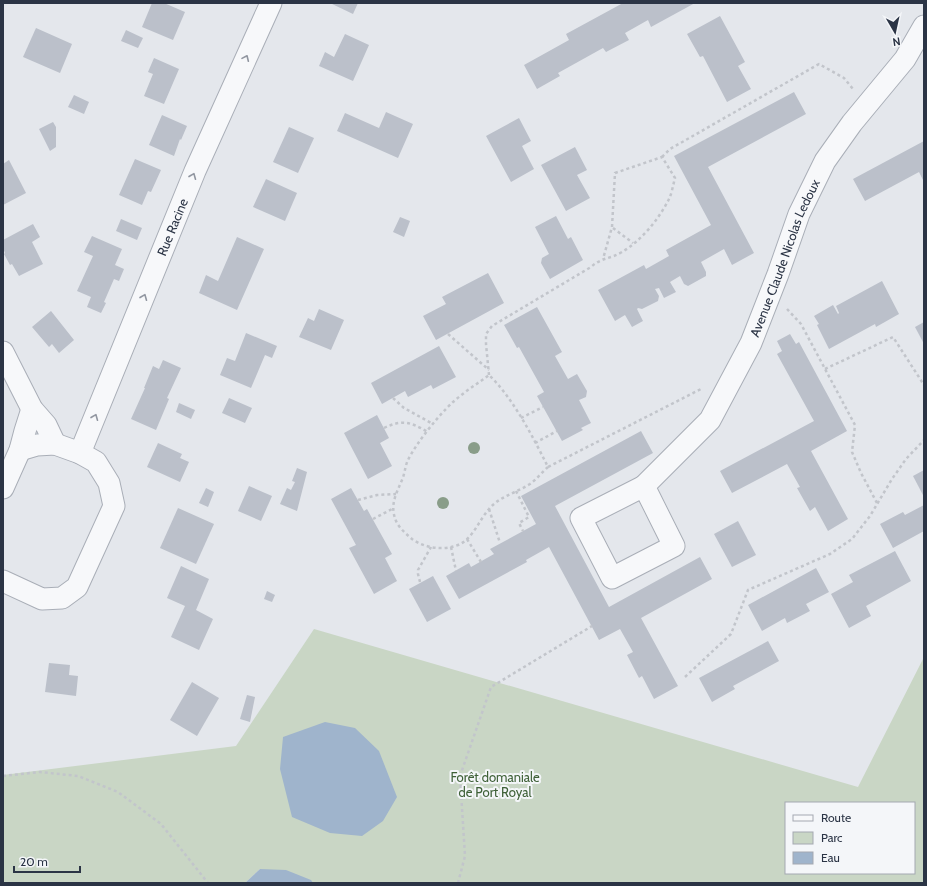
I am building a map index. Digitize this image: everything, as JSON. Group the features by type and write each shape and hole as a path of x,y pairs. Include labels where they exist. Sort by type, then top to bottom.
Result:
{"street":[{"name":"Rue Racine","path":"80,453 195,171 271,3"},
{"name":"Avenue Claude Nicolas Ledoux","path":"644,486 674,546 612,578 581,518 644,486 710,420 751,343 799,214 825,161 852,123 905,59 924,26"},
{"path":"3,352 32,409 46,425 55,444"},
{"path":"3,488 20,450 32,409"},
{"path":"3,581 42,598 62,598 77,587 114,506 109,483 96,462 80,453 55,444 37,445 20,450"}],"path":[{"path":"603,259 612,228 615,173 662,156 670,148 818,64 844,78 867,105"},
{"path":"548,467 521,418 498,383 489,375 486,334 492,326 591,267 598,261 621,253 639,238 658,217 669,198 675,178 662,156"},
{"path":"612,228 633,243"},
{"path":"771,292 801,324 855,425 852,452 861,473 878,504"},
{"path":"448,334 489,371"},
{"path":"825,370 893,337 924,385"},
{"path":"489,375 454,401 433,424 408,461 406,472 396,494 394,517 400,527 411,538 422,545 441,548 459,544 467,539 489,509 499,499 531,483 548,467 736,372"},
{"path":"393,398 404,408 433,424"},
{"path":"521,418 543,407"},
{"path":"384,428 392,424 407,422 412,423 428,432"},
{"path":"536,443 557,431"},
{"path":"685,677 730,634 748,590 830,554 852,539 870,516 906,459 924,440"},
{"path":"516,491 529,517 519,523 523,531"},
{"path":"358,500 377,495 396,494"},
{"path":"373,519 394,508"},
{"path":"489,509 500,543"},
{"path":"467,539 481,562"},
{"path":"420,582 418,570 431,547"},
{"path":"451,547 456,571"},
{"path":"458,883 465,856 460,776 491,687 592,626"},
{"path":"3,776 40,772 78,776 118,792 161,824 208,883"}],"green space":[{"name":"Forêt domaniale de Port Royal","path":"314,629 858,787 924,657 924,883 313,883 310,880 260,869 245,883 3,883 3,775 236,746"}],"water":[{"path":"325,722 355,728 379,751 397,797 383,821 362,836 330,833 292,817 280,769 283,737"},
{"path":"260,869 286,870 311,880 313,883 245,883"}],"building":[{"path":"152,3 164,3 185,12 173,40 142,27"},
{"path":"330,3 358,3 353,14"},
{"path":"623,3 695,3 651,27 648,20 625,33 629,40 606,52 603,48 558,73 560,76 537,89 524,65 569,40 566,34"},
{"path":"720,16 745,62 738,66 751,89 727,102 703,56 700,57 687,34"},
{"path":"36,28 72,44 60,73 23,57"},
{"path":"126,30 143,38 138,48 121,41"},
{"path":"345,34 369,45 353,81 319,66 325,52 334,57"},
{"path":"154,58 179,69 164,104 144,96 153,74 148,72"},
{"path":"794,92 806,114 708,167 754,253 732,265 724,249 701,262 706,272 706,276 688,286 684,284 680,276 670,282 676,292 664,298 659,288 655,289 659,296 658,301 642,309 637,309 643,321 632,327 625,315 615,321 598,290 644,265 646,269 669,256 666,250 711,225 674,156"},
{"path":"74,95 89,102 84,114 68,107"},
{"path":"386,112 413,124 398,158 337,131 345,113 379,128"},
{"path":"162,115 187,126 181,140 180,139 174,156 149,145"},
{"path":"519,118 531,141 522,146 534,169 511,182 486,136"},
{"path":"53,122 56,127 56,147 50,151 39,129"},
{"path":"289,127 314,138 298,173 273,162"},
{"path":"924,141 924,182 919,172 865,201 853,179"},
{"path":"575,147 587,170 577,175 590,198 566,211 541,165"},
{"path":"135,159 161,170 151,192 148,191 142,205 119,195"},
{"path":"9,160 26,193 3,205 3,164"},
{"path":"266,179 297,193 285,221 253,207"},
{"path":"556,216 568,239 571,237 583,260 550,279 541,263 542,258 549,254 535,227"},
{"path":"400,217 410,221 404,237 393,232"},
{"path":"121,219 142,228 137,240 116,231"},
{"path":"33,224 40,237 32,242 43,264 19,276 12,264 10,265 4,254 3,240"},
{"path":"92,236 122,249 115,265 124,269 119,281 114,279 101,313 87,307 91,297 77,291 93,256 84,252"},
{"path":"237,237 264,249 237,310 199,293 206,275 218,281"},
{"path":"488,273 504,303 436,340 423,316 446,304 442,297"},
{"path":"882,281 899,314 876,327 875,324 829,349 817,325 819,324 814,316 833,305 838,314 839,313 836,306"},
{"path":"537,307 562,352 555,356 568,379 577,374 587,391 586,397 579,400 591,423 581,428 583,430 562,441 537,396 544,392 519,347 517,348 504,325"},
{"path":"319,309 344,320 331,350 299,337 308,318 314,321"},
{"path":"51,311 74,340 59,353 52,344 49,347 32,327"},
{"path":"924,322 924,344 915,327"},
{"path":"246,333 277,346 272,358 265,355 251,388 220,375 227,358 235,361"},
{"path":"790,334 796,344 799,342 847,431 811,451 848,519 828,531 815,507 810,511 797,488 800,487 787,464 732,493 720,471 814,421 777,354 782,351 777,341"},
{"path":"439,346 456,377 433,389 431,385 408,397 405,391 382,404 371,383"},
{"path":"163,360 181,368 167,398 169,399 156,430 131,419 153,366 159,369"},
{"path":"229,398 252,408 245,423 222,413"},
{"path":"179,403 195,410 191,419 176,412"},
{"path":"377,415 389,438 380,443 392,466 368,479 344,433"},
{"path":"641,431 653,453 555,506 609,607 700,557 712,579 641,618 678,686 654,699 642,676 639,678 627,655 633,652 620,629 599,640 549,547 526,560 527,562 459,599 446,576 469,563 471,567 494,554 490,549 536,524 521,496"},
{"path":"158,443 182,454 180,458 189,462 180,482 147,467"},
{"path":"297,468 307,472 297,511 280,504 287,488 291,490 295,482 292,481"},
{"path":"924,470 924,497 913,476"},
{"path":"249,486 272,496 261,521 238,511"},
{"path":"206,488 214,492 208,507 199,503"},
{"path":"351,488 364,511 367,509 392,554 385,558 397,581 374,594 349,548 356,545 331,499"},
{"path":"924,505 924,531 893,548 880,524 903,512 905,515"},
{"path":"178,508 214,524 196,564 160,548"},
{"path":"738,521 756,555 732,567 714,534"},
{"path":"895,551 911,581 866,606 871,616 849,628 831,594 853,582 849,575"},
{"path":"181,566 209,579 196,610 213,619 199,650 171,637 185,606 167,598"},
{"path":"816,568 829,592 806,604 810,611 787,623 785,618 762,631 748,605"},
{"path":"433,576 451,609 427,622 409,589"},
{"path":"267,591 275,595 272,602 264,599"},
{"path":"768,641 779,661 733,686 735,689 712,702 699,678"},
{"path":"49,663 70,665 69,675 78,676 76,696 45,692"},
{"path":"192,682 219,698 197,736 170,720"},
{"path":"247,695 255,697 250,722 240,719"}]}
